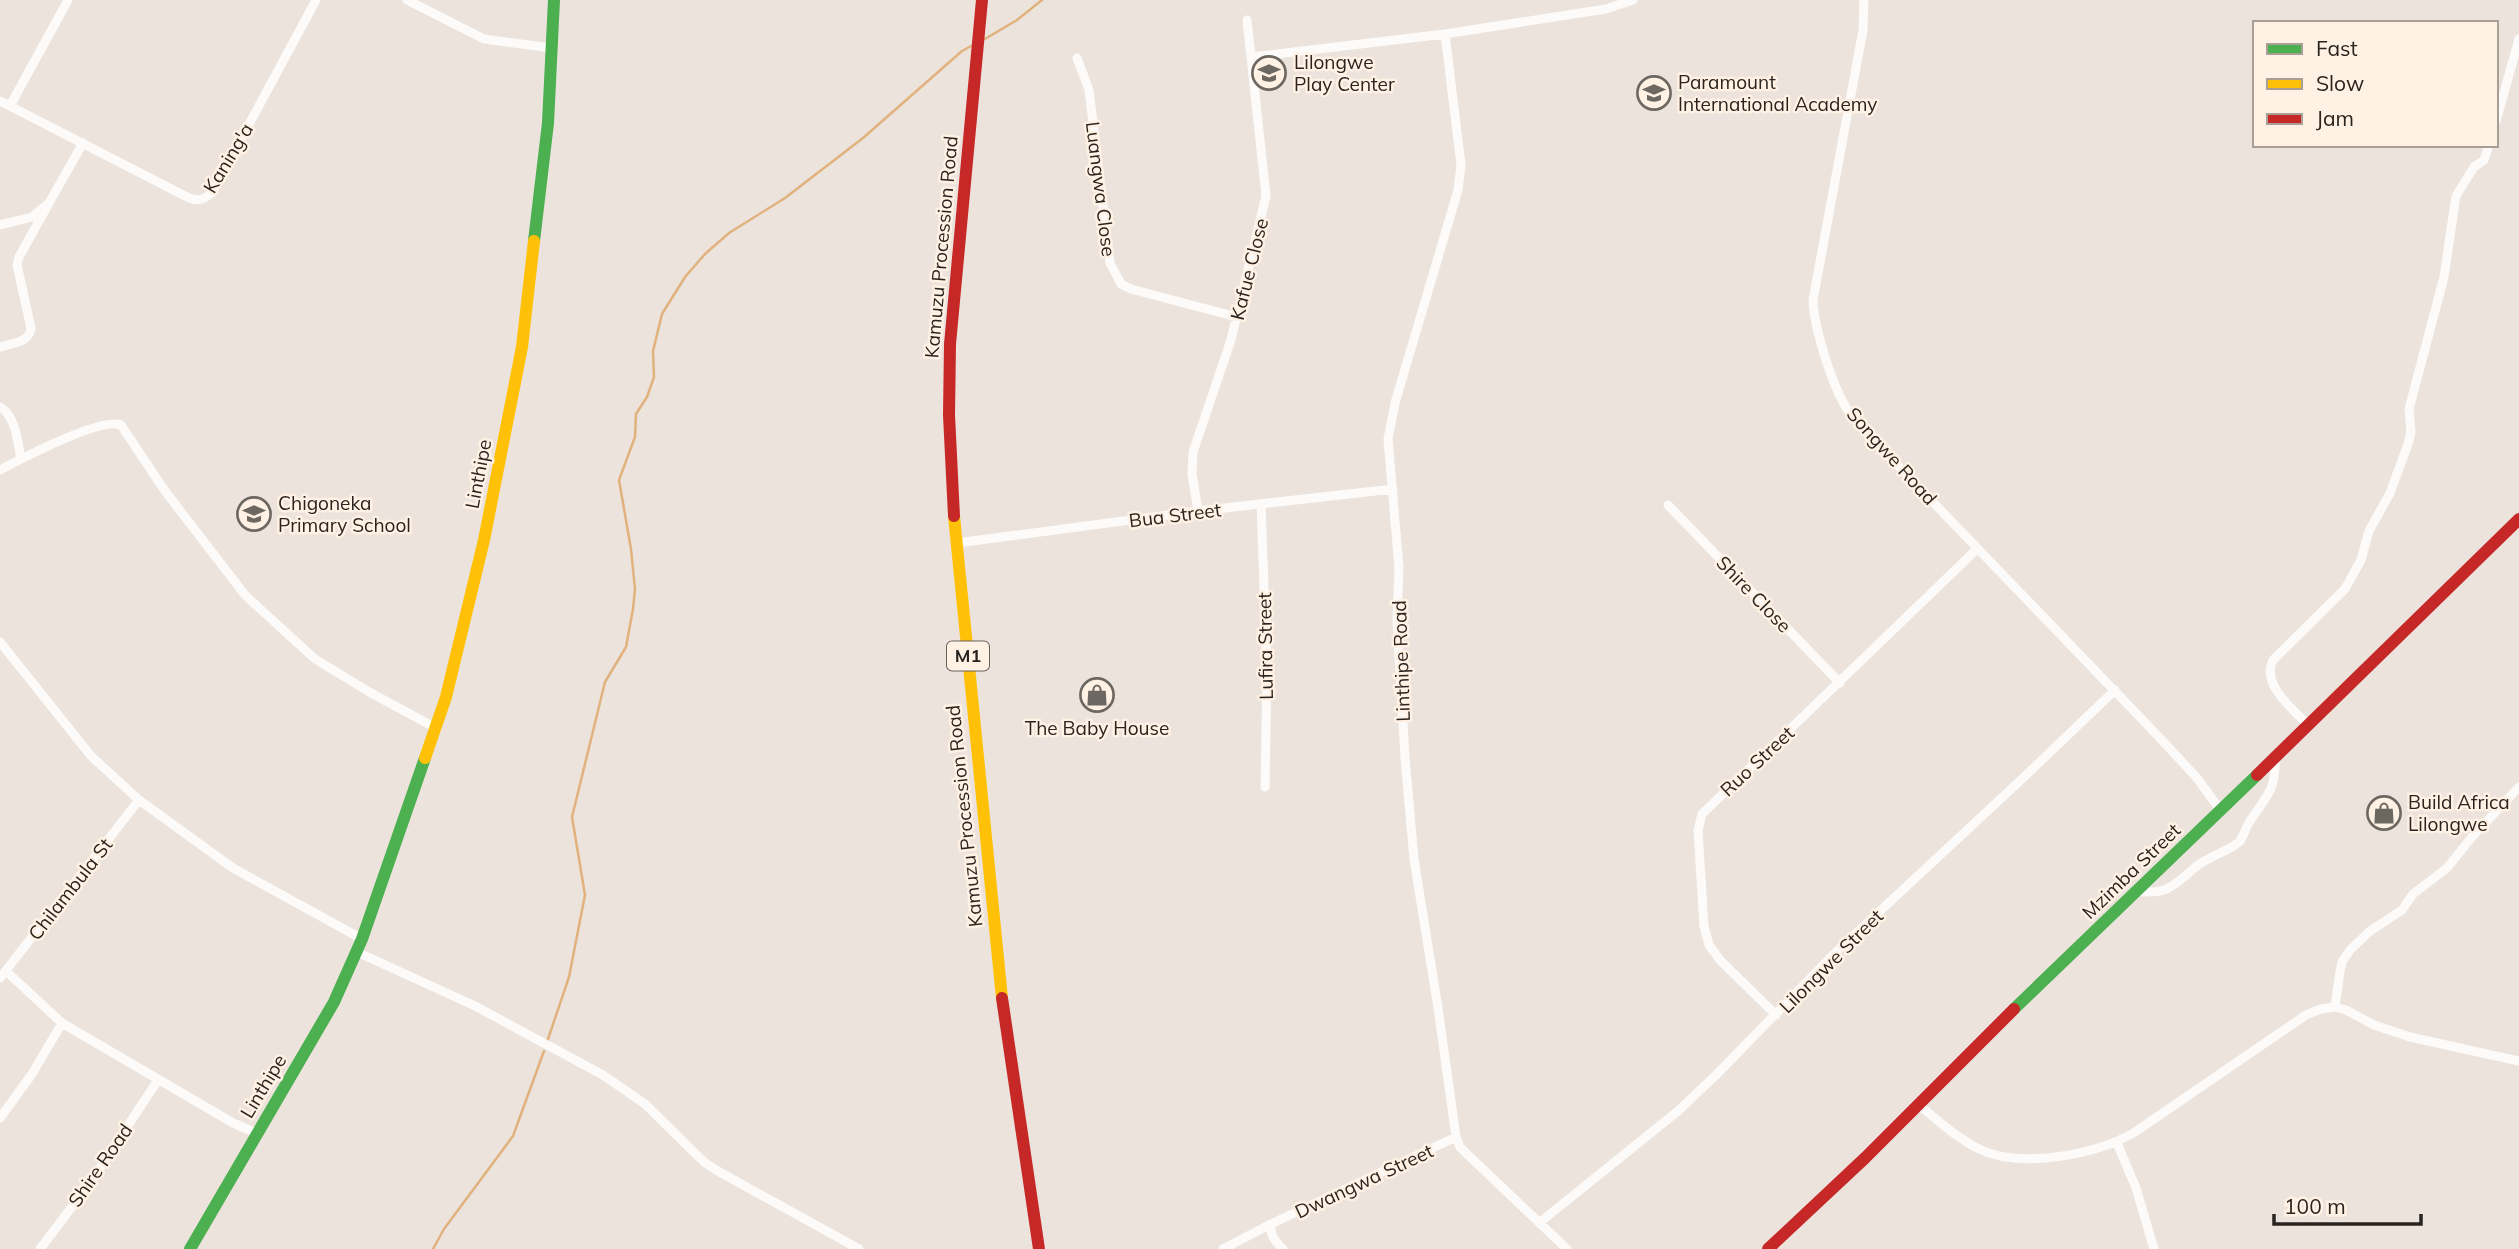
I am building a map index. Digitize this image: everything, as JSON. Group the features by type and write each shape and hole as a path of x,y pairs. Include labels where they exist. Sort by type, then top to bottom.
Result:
{"main road":[{"name":"Linthipe","path":"190,1249 321,1025 357,952 446,697 484,540 522,347 538,215 554,0"},
{"name":"Kamuzu Procession Road","path":"982,0 950,344 950,450 1001,993 1040,1249"},
{"name":"Mzimba Street","path":"1768,1249 1865,1158 2519,519"}],"street":[{"path":"11,104 68,0"},
{"name":"Kaning'a","path":"0,101 11,104 196,201 212,193 316,0"},
{"path":"407,0 484,39 552,48"},
{"path":"1251,57 1446,34 1606,9 1633,0"},
{"name":"Songwe Road","path":"1864,0 1863,30 1815,288 1816,325 1846,407 1877,444 2197,778 2221,811"},
{"name":"Kafue Close","path":"1198,511 1192,474 1193,452 1237,317 1266,196 1247,20"},
{"name":"Linthipe Road","path":"1446,34 1461,165 1458,190 1390,422 1388,439 1399,568 1397,622 1413,859 1456,1137"},
{"path":"2498,114 2519,40"},
{"name":"Luangwa Close","path":"1077,58 1089,90 1106,244 1114,275 1121,284 1131,289 1237,317"},
{"path":"0,347 26,340 30,335 31,328 17,265 19,257 83,144"},
{"path":"2308,725 2275,688 2269,673 2270,666 2345,589 2361,560 2369,531 2390,493 2411,432 2409,409 2444,277 2456,196 2474,167 2484,160 2488,147"},
{"path":"0,225 32,217 50,204"},
{"path":"0,407 10,415 21,459"},
{"path":"0,470 81,432 110,423 121,425 165,491 234,582 255,604 315,659 436,728"},
{"name":"Bua Street","path":"957,543 1198,511 1393,489"},
{"name":"Lufira Street","path":"1261,505 1267,670 1265,787"},
{"name":"Shire Close","path":"1668,505 1840,683"},
{"name":"Ruo Street","path":"1776,1015 1720,960 1709,945 1704,926 1698,823 1710,806 1977,549"},
{"path":"0,642 91,756 139,800 233,868 362,939"},
{"name":"Lilongwe Street","path":"1539,1223 1678,1111 1837,951 2115,690"},
{"path":"2137,891 2151,894 2173,887 2199,865 2240,841 2246,827 2272,791 2275,778 2274,758"},
{"path":"2335,1007 2342,961 2350,950 2370,931 2402,910 2413,894 2447,868 2519,787"},
{"name":"Chilambula St","path":"3,975 139,800"},
{"path":"357,952 475,1006 603,1075 645,1104 704,1162 859,1249"},
{"path":"3,975 62,1023 233,1123 256,1133"},
{"path":"1918,1104 1964,1140 1999,1157 2045,1158 2096,1149 2117,1143 2183,1097 2251,1055 2306,1015 2335,1007 2374,1025 2410,1037 2519,1061"},
{"path":"0,1118 32,1074 62,1023"},
{"name":"Shire Road","path":"40,1249 90,1183 158,1080"},
{"path":"1456,1137 1460,1147 1567,1249"},
{"name":"Dwangwa Street","path":"1223,1249 1456,1137"},
{"path":"2117,1143 2136,1188 2154,1249"},
{"path":"1271,1228 1274,1240 1283,1249"}],"waterway":[{"path":"985,39 1017,20 1042,0"},
{"path":"547,1042 569,977 585,895 572,817 605,682 626,647 633,609 635,589 631,549 619,480 635,437 636,414 647,397 654,377 653,351 662,314 685,277 705,254 729,233 785,198 863,138 962,51 973,45"},
{"path":"433,1249 444,1229 513,1136 544,1051"}],"traffic: fast":[{"path":"534,241 548,123 554,0"},
{"path":"190,1249 334,1002 362,939 425,758"},
{"path":"2014,1009 2257,775"}],"traffic: slow":[{"path":"425,758 446,697 484,540 522,347 534,241"},
{"path":"954,516 1002,998"}],"traffic: jam":[{"path":"954,516 949,415 950,344 982,0"},
{"path":"2257,775 2519,519"},
{"path":"1002,998 1039,1249"},
{"path":"1768,1249 1865,1158 2014,1009"}],"place":[{"name":"Lilongwe Play Center","path":"1269,73"},
{"name":"Paramount International Academy","path":"1654,93"},
{"name":"Chigoneka Primary School","path":"254,514"},
{"name":"The Baby House","path":"1097,695"},
{"name":"Build Africa Lilongwe","path":"2384,813"}]}
